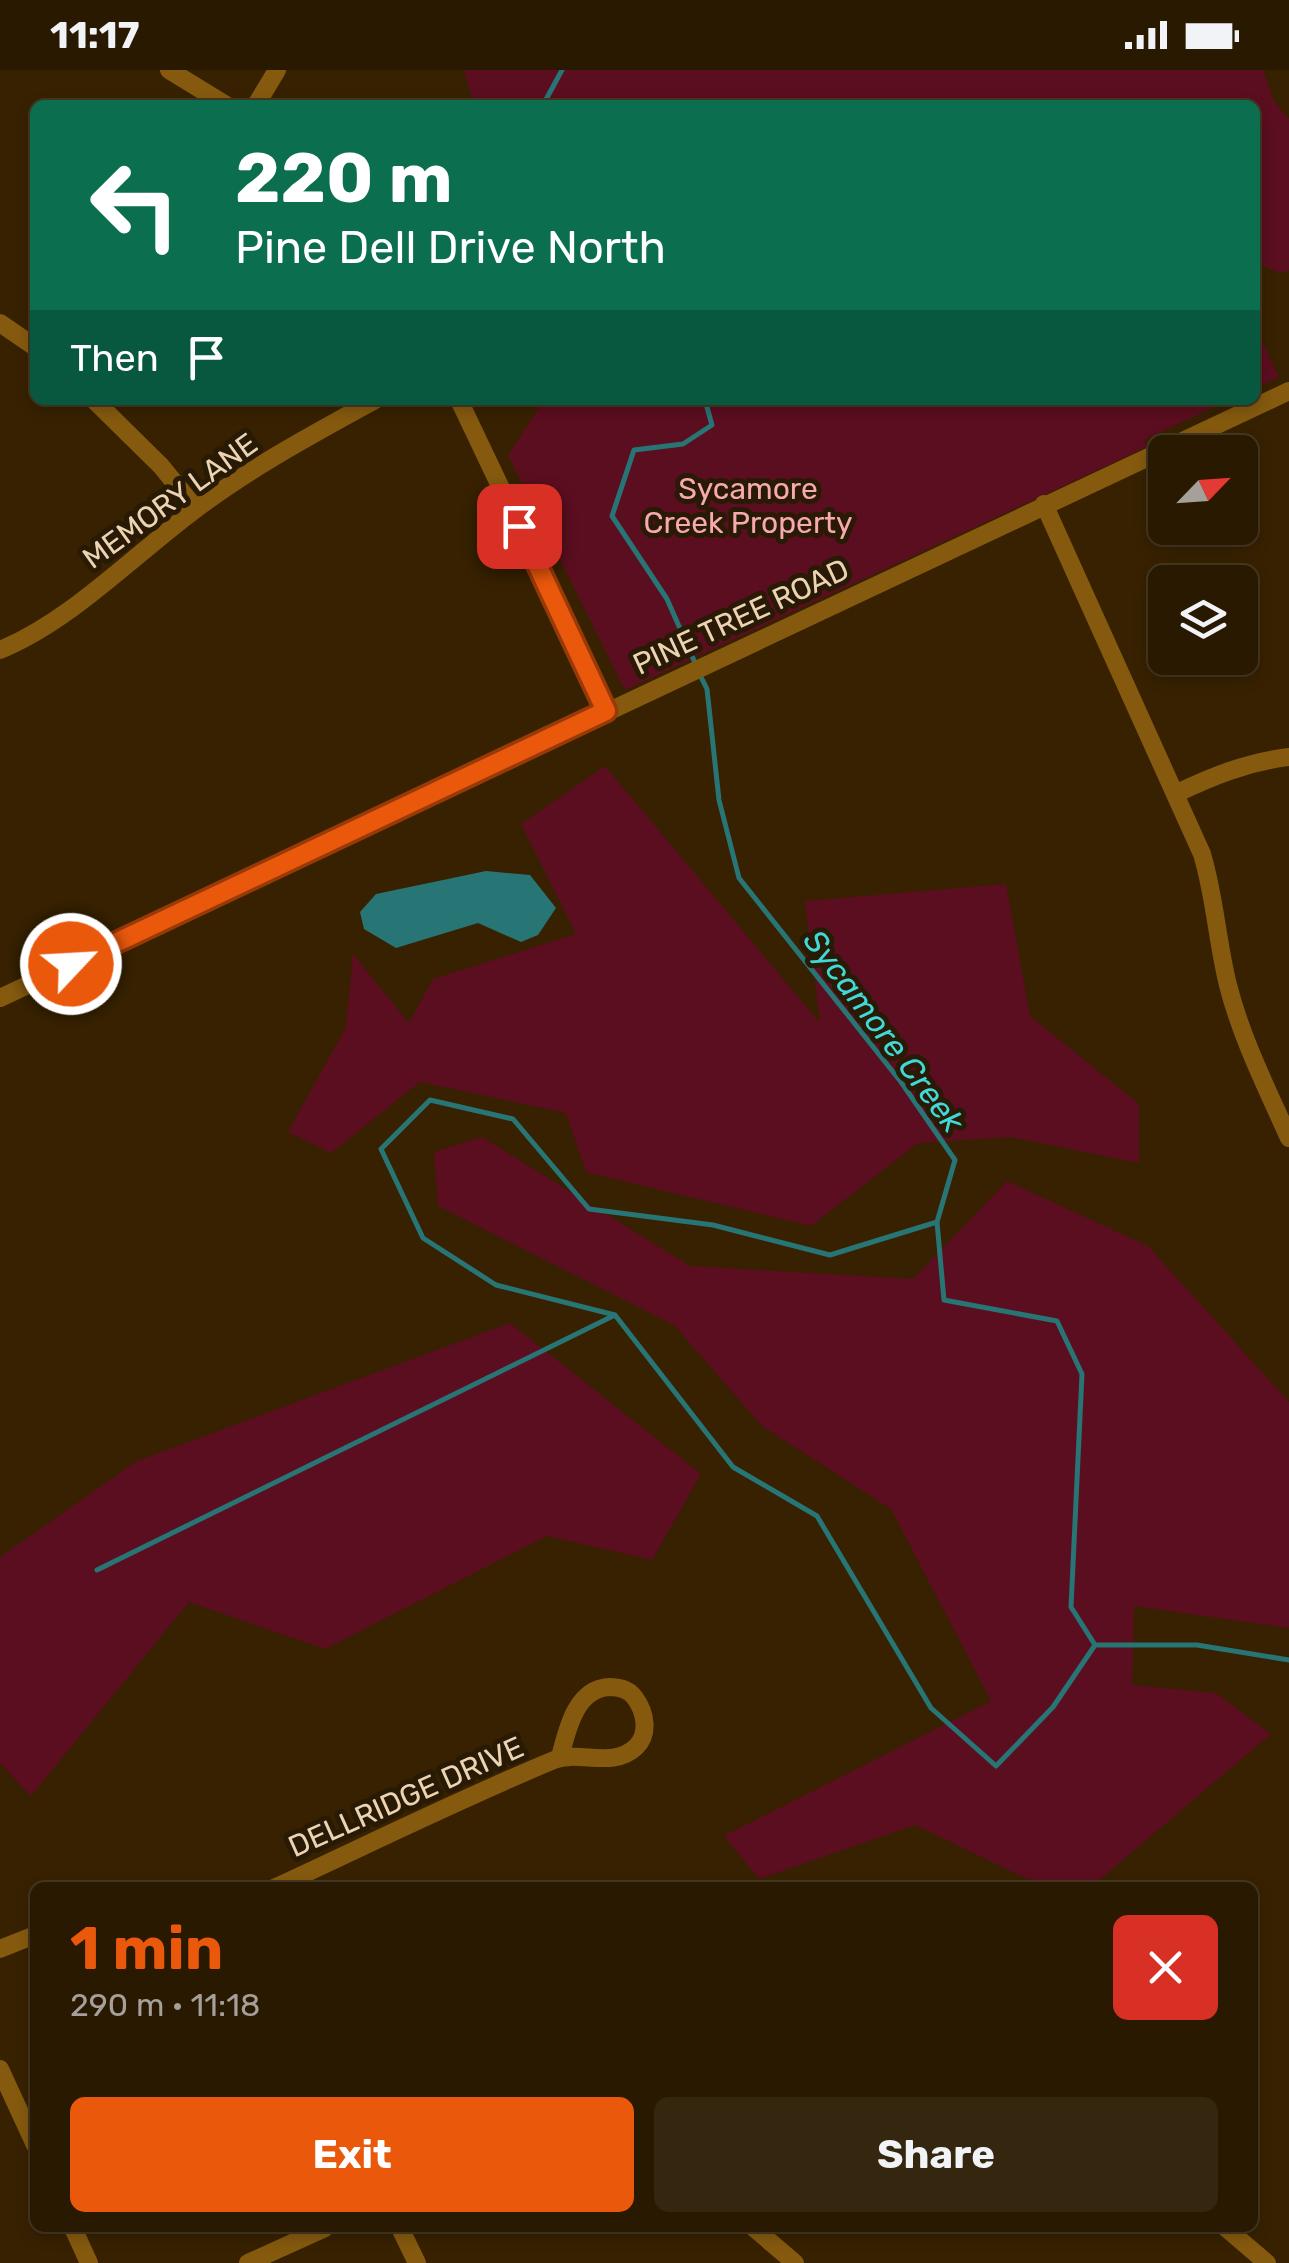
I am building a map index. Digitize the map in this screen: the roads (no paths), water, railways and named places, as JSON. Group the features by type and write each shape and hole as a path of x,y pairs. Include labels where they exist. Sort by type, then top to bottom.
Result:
{"street":[{"path":"169,70 218,100"},
{"path":"259,100 277,70"},
{"path":"0,324 30,344"},
{"name":"PINE TREE ROAD","path":"1260,404 1289,391"},
{"path":"99,405 160,466 196,509"},
{"name":"MEMORY LANE","path":"0,650 56,618 196,509 366,405"},
{"path":"460,405 606,711"},
{"name":"PINE TREE ROAD","path":"0,998 1259,405"},
{"path":"1044,504 1202,854 1212,885 1216,932 1229,990 1289,1138"},
{"path":"1175,794 1257,760 1289,757"},
{"name":"DELLRIDGE DRIVE","path":"287,1882 560,1757 620,1756 637,1746 646,1730 634,1696 620,1687 601,1688 582,1700 560,1757"},
{"path":"0,1949 30,1937"},
{"path":"0,2069 30,2134"},
{"path":"75,2232 89,2263"},
{"path":"248,2263 315,2232"},
{"path":"402,2232 417,2263"},
{"path":"759,2232 796,2263"},
{"path":"1231,2232 1267,2263"}],"water":[{"path":"486,871 530,875 556,908 538,935 521,942 478,923 396,948 364,929 360,912 376,894"}],"waterway":[{"name":"Sycamore Creek","path":"546,100 562,70"},
{"name":"Sycamore Creek","path":"696,665 667,599 612,516 634,450 683,444 712,425 706,405"},
{"name":"Sycamore Creek","path":"700,675 707,689 719,800 739,878 901,1082 955,1160 937,1222 830,1255 713,1225 589,1209 513,1119 430,1100 381,1149 423,1238 496,1285 615,1315 733,1467 817,1516 931,1708 996,1766 1053,1707 1095,1645 1197,1645 1289,1660"},
{"path":"937,1222 944,1300 1057,1321 1082,1374 1071,1607 1095,1645"},
{"path":"97,1570 615,1315"}],"park label":[{"name":"Sycamore Creek Property","path":"748,506"}]}
